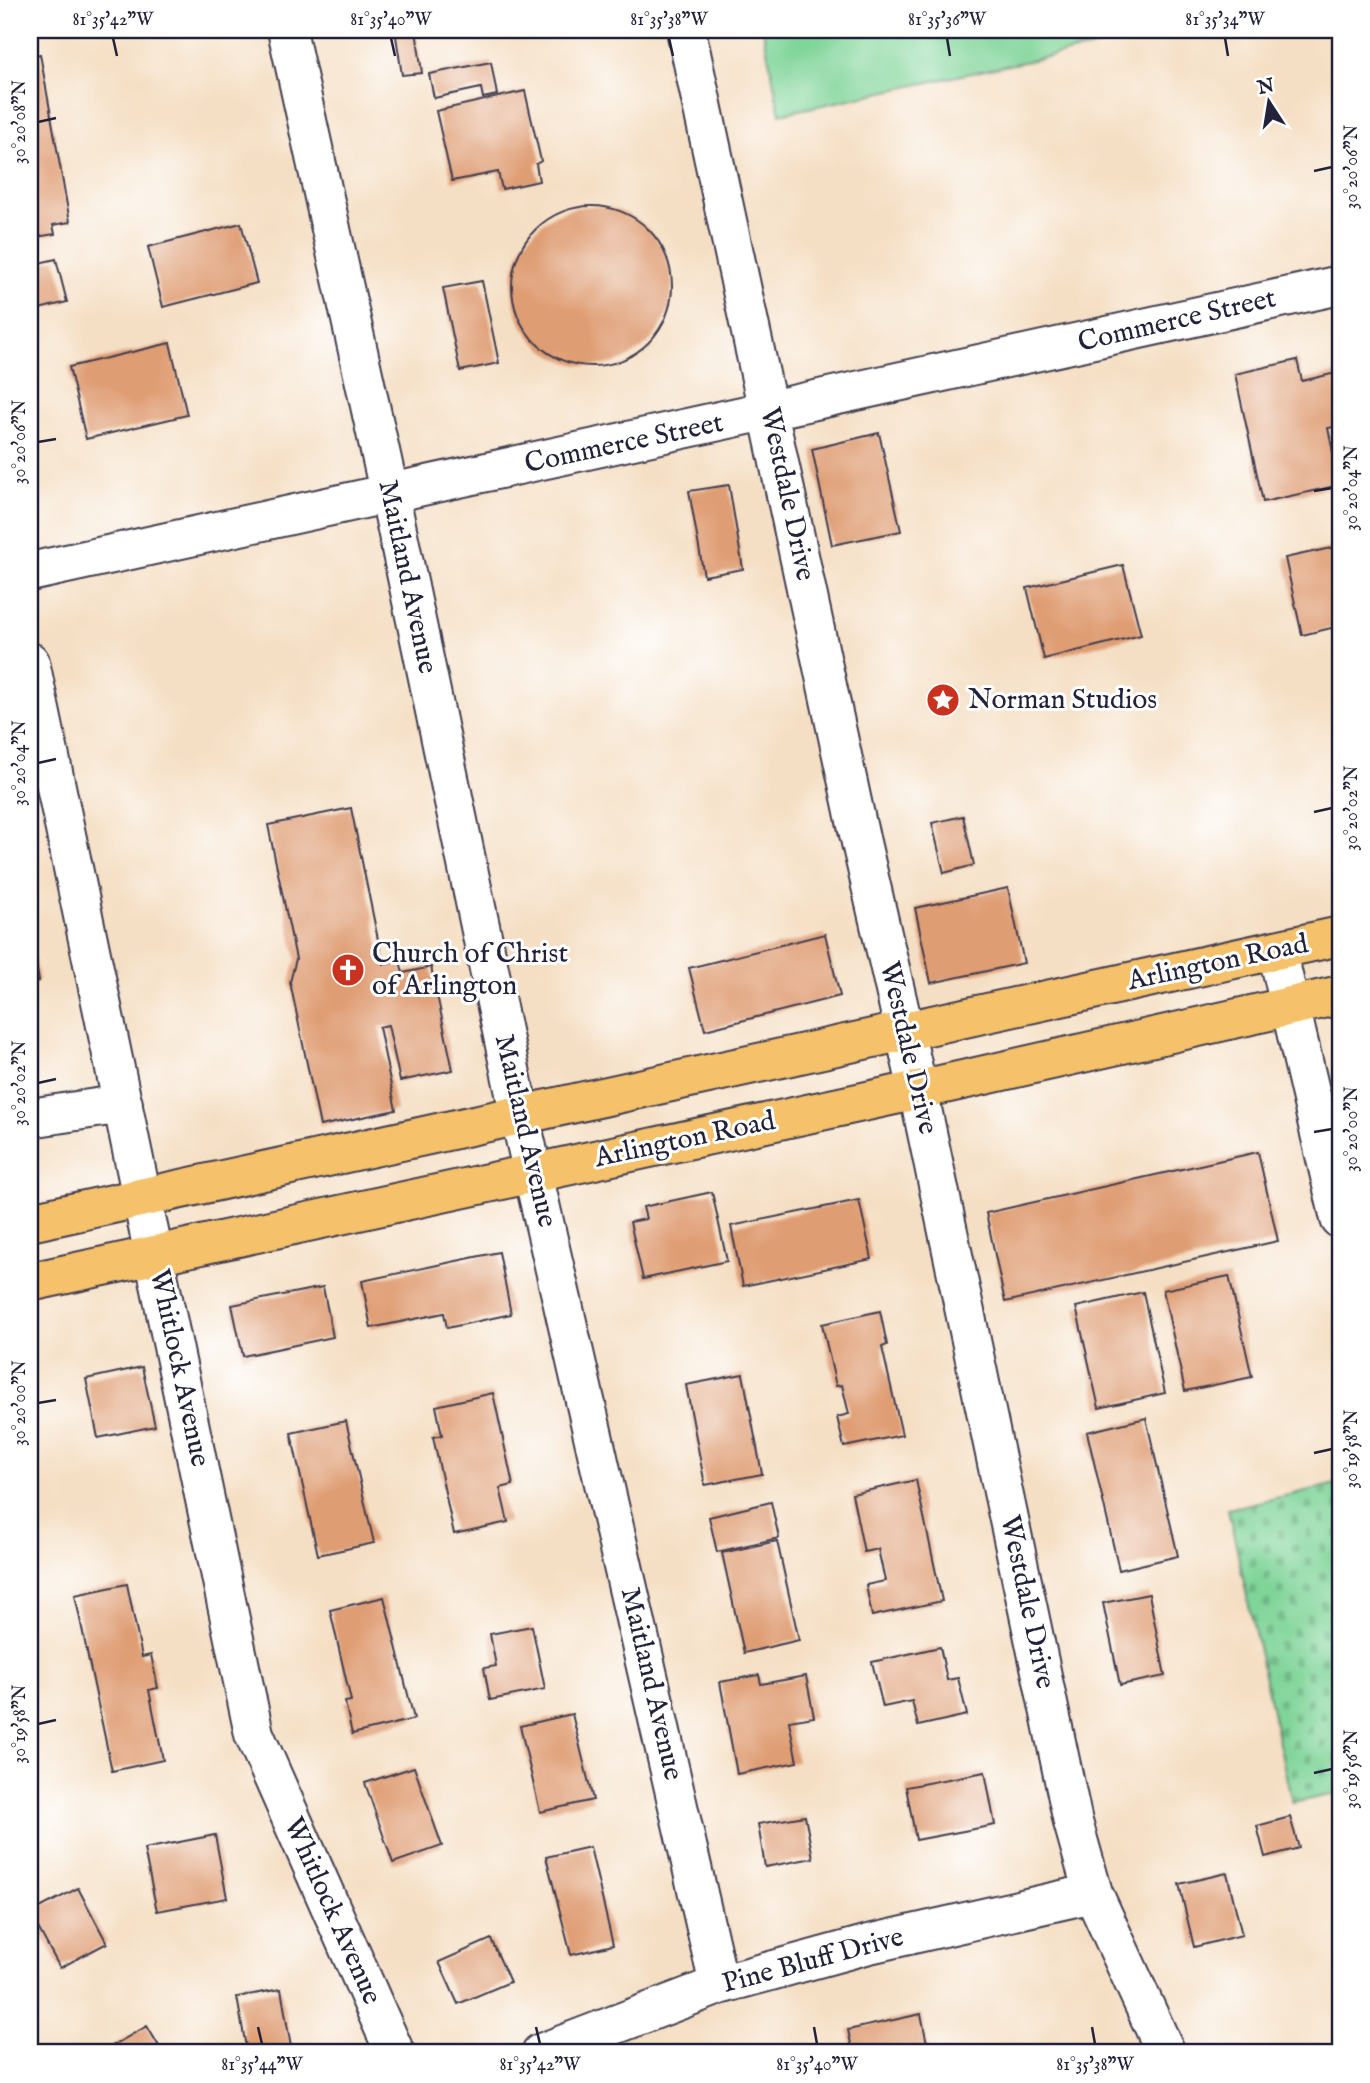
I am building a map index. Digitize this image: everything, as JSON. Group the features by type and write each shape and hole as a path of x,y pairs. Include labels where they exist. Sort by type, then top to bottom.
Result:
{"main road":[{"name":"Arlington Road","path":"30,1222 1340,936"},
{"name":"Arlington Road","path":"30,1282 918,1090 1340,995"}],"street":[{"name":"Maitland Avenue","path":"287,30 390,496 520,1117 719,1985"},
{"name":"Westdale Drive","path":"685,30 770,411 857,825 918,1090 1073,1822 1093,1893 1166,2053"},
{"name":"Commerce Street","path":"30,572 390,496 1340,285"},
{"name":"Whitlock Avenue","path":"30,662 156,1254 254,1734 395,2053"},
{"path":"1277,950 1340,1219"},
{"path":"30,1118 122,1104"},
{"name":"Pine Bluff Drive","path":"541,2053 719,1985 869,1944 1093,1893"}],"green space":[{"path":"763,30 1173,30 780,114"},
{"path":"1340,1483 1340,1793 1292,1803 1228,1509"}],"building":[{"path":"395,30 416,30 422,73 402,75"},
{"path":"494,30 532,30 532,31 510,34"},
{"path":"40,54 70,222 53,225 55,234 30,238 30,56"},
{"path":"491,62 497,95 483,98 481,88 434,98 429,74"},
{"path":"525,91 541,161 536,164 539,181 502,189 498,172 452,181 436,111"},
{"path":"592,206 623,212 649,229 666,255 672,286 666,317 649,343 623,360 592,366 561,360 535,343 518,317 512,286 518,255 535,229 561,212"},
{"path":"241,223 257,283 163,307 148,247"},
{"path":"56,259 67,302 31,311 30,265"},
{"path":"482,281 499,363 460,371 443,288"},
{"path":"170,343 187,415 86,439 69,367"},
{"path":"1297,360 1302,381 1340,372 1340,426 1328,428 1340,485 1263,502 1235,374"},
{"path":"879,433 901,531 832,545 812,449"},
{"path":"729,485 743,569 704,576 689,491"},
{"path":"1340,546 1340,626 1302,635 1285,558"},
{"path":"1123,565 1141,635 1044,659 1027,588"},
{"name":"Church of Christ of Arlington","path":"351,808 383,964 400,961 403,973 431,967 453,1070 400,1081 388,1025 379,1027 396,1110 320,1126 290,982 296,959 268,825"},
{"path":"963,816 974,865 944,873 932,823"},
{"path":"1008,888 1024,963 931,983 915,908"},
{"path":"825,934 840,996 705,1030 689,968"},
{"path":"30,941 39,981 30,983"},
{"path":"1258,1152 1278,1241 1005,1302 986,1213"},
{"path":"712,1192 727,1261 643,1279 630,1222 646,1219 643,1207"},
{"path":"859,1200 872,1259 743,1286 731,1226"},
{"path":"499,1252 511,1314 447,1328 444,1313 371,1328 362,1281"},
{"path":"1229,1276 1252,1377 1185,1391 1163,1290"},
{"path":"323,1287 333,1337 243,1356 232,1305"},
{"path":"1143,1292 1165,1393 1099,1408 1076,1307"},
{"path":"880,1311 887,1345 882,1347 902,1435 844,1447 837,1417 849,1414 842,1385 836,1386 822,1324"},
{"path":"142,1367 155,1426 98,1438 86,1379"},
{"path":"743,1374 762,1474 705,1485 686,1385"},
{"path":"493,1393 513,1485 500,1488 508,1522 454,1534 433,1437 442,1435 436,1406"},
{"path":"1146,1418 1178,1556 1119,1570 1087,1432"},
{"path":"346,1421 374,1543 318,1555 291,1433"},
{"path":"916,1480 942,1601 872,1616 866,1585 885,1581 878,1549 864,1552 852,1494"},
{"path":"771,1502 779,1538 717,1552 709,1517"},
{"path":"777,1541 799,1640 744,1653 722,1553"},
{"path":"127,1584 142,1657 151,1655 158,1688 149,1690 163,1760 112,1771 75,1595"},
{"path":"1149,1594 1165,1676 1120,1685 1103,1603"},
{"path":"384,1597 414,1719 352,1734 345,1702 351,1701 330,1610"},
{"path":"532,1626 545,1689 490,1700 484,1668 496,1666 490,1634"},
{"path":"940,1647 947,1680 958,1678 967,1715 918,1726 912,1701 883,1707 872,1662"},
{"path":"759,1675 761,1684 806,1676 814,1717 789,1721 797,1762 737,1774 720,1682"},
{"path":"572,1714 593,1800 540,1812 520,1726"},
{"path":"414,1767 442,1846 393,1863 365,1783"},
{"path":"985,1772 995,1825 916,1840 906,1787"},
{"path":"805,1816 813,1858 765,1867 758,1824"},
{"path":"1290,1817 1299,1848 1265,1857 1257,1826"},
{"path":"215,1835 227,1898 157,1911 144,1849"},
{"path":"590,1847 613,1945 571,1955 546,1857"},
{"path":"1227,1873 1242,1935 1194,1947 1179,1884"},
{"path":"78,1888 107,1943 60,1968 30,1913"},
{"path":"491,1939 510,1982 458,2004 439,1962"},
{"path":"281,1989 292,2053 247,2053 237,1997"},
{"path":"921,2014 929,2053 853,2053 848,2030"},
{"path":"147,2026 163,2053 106,2053 105,2050"},
{"path":"815,2045 817,2053 785,2053 785,2052"}],"place":[{"name":"Norman Studios","path":"943,700"},
{"name":"Church of Christ of Arlington","path":"348,970"}]}
